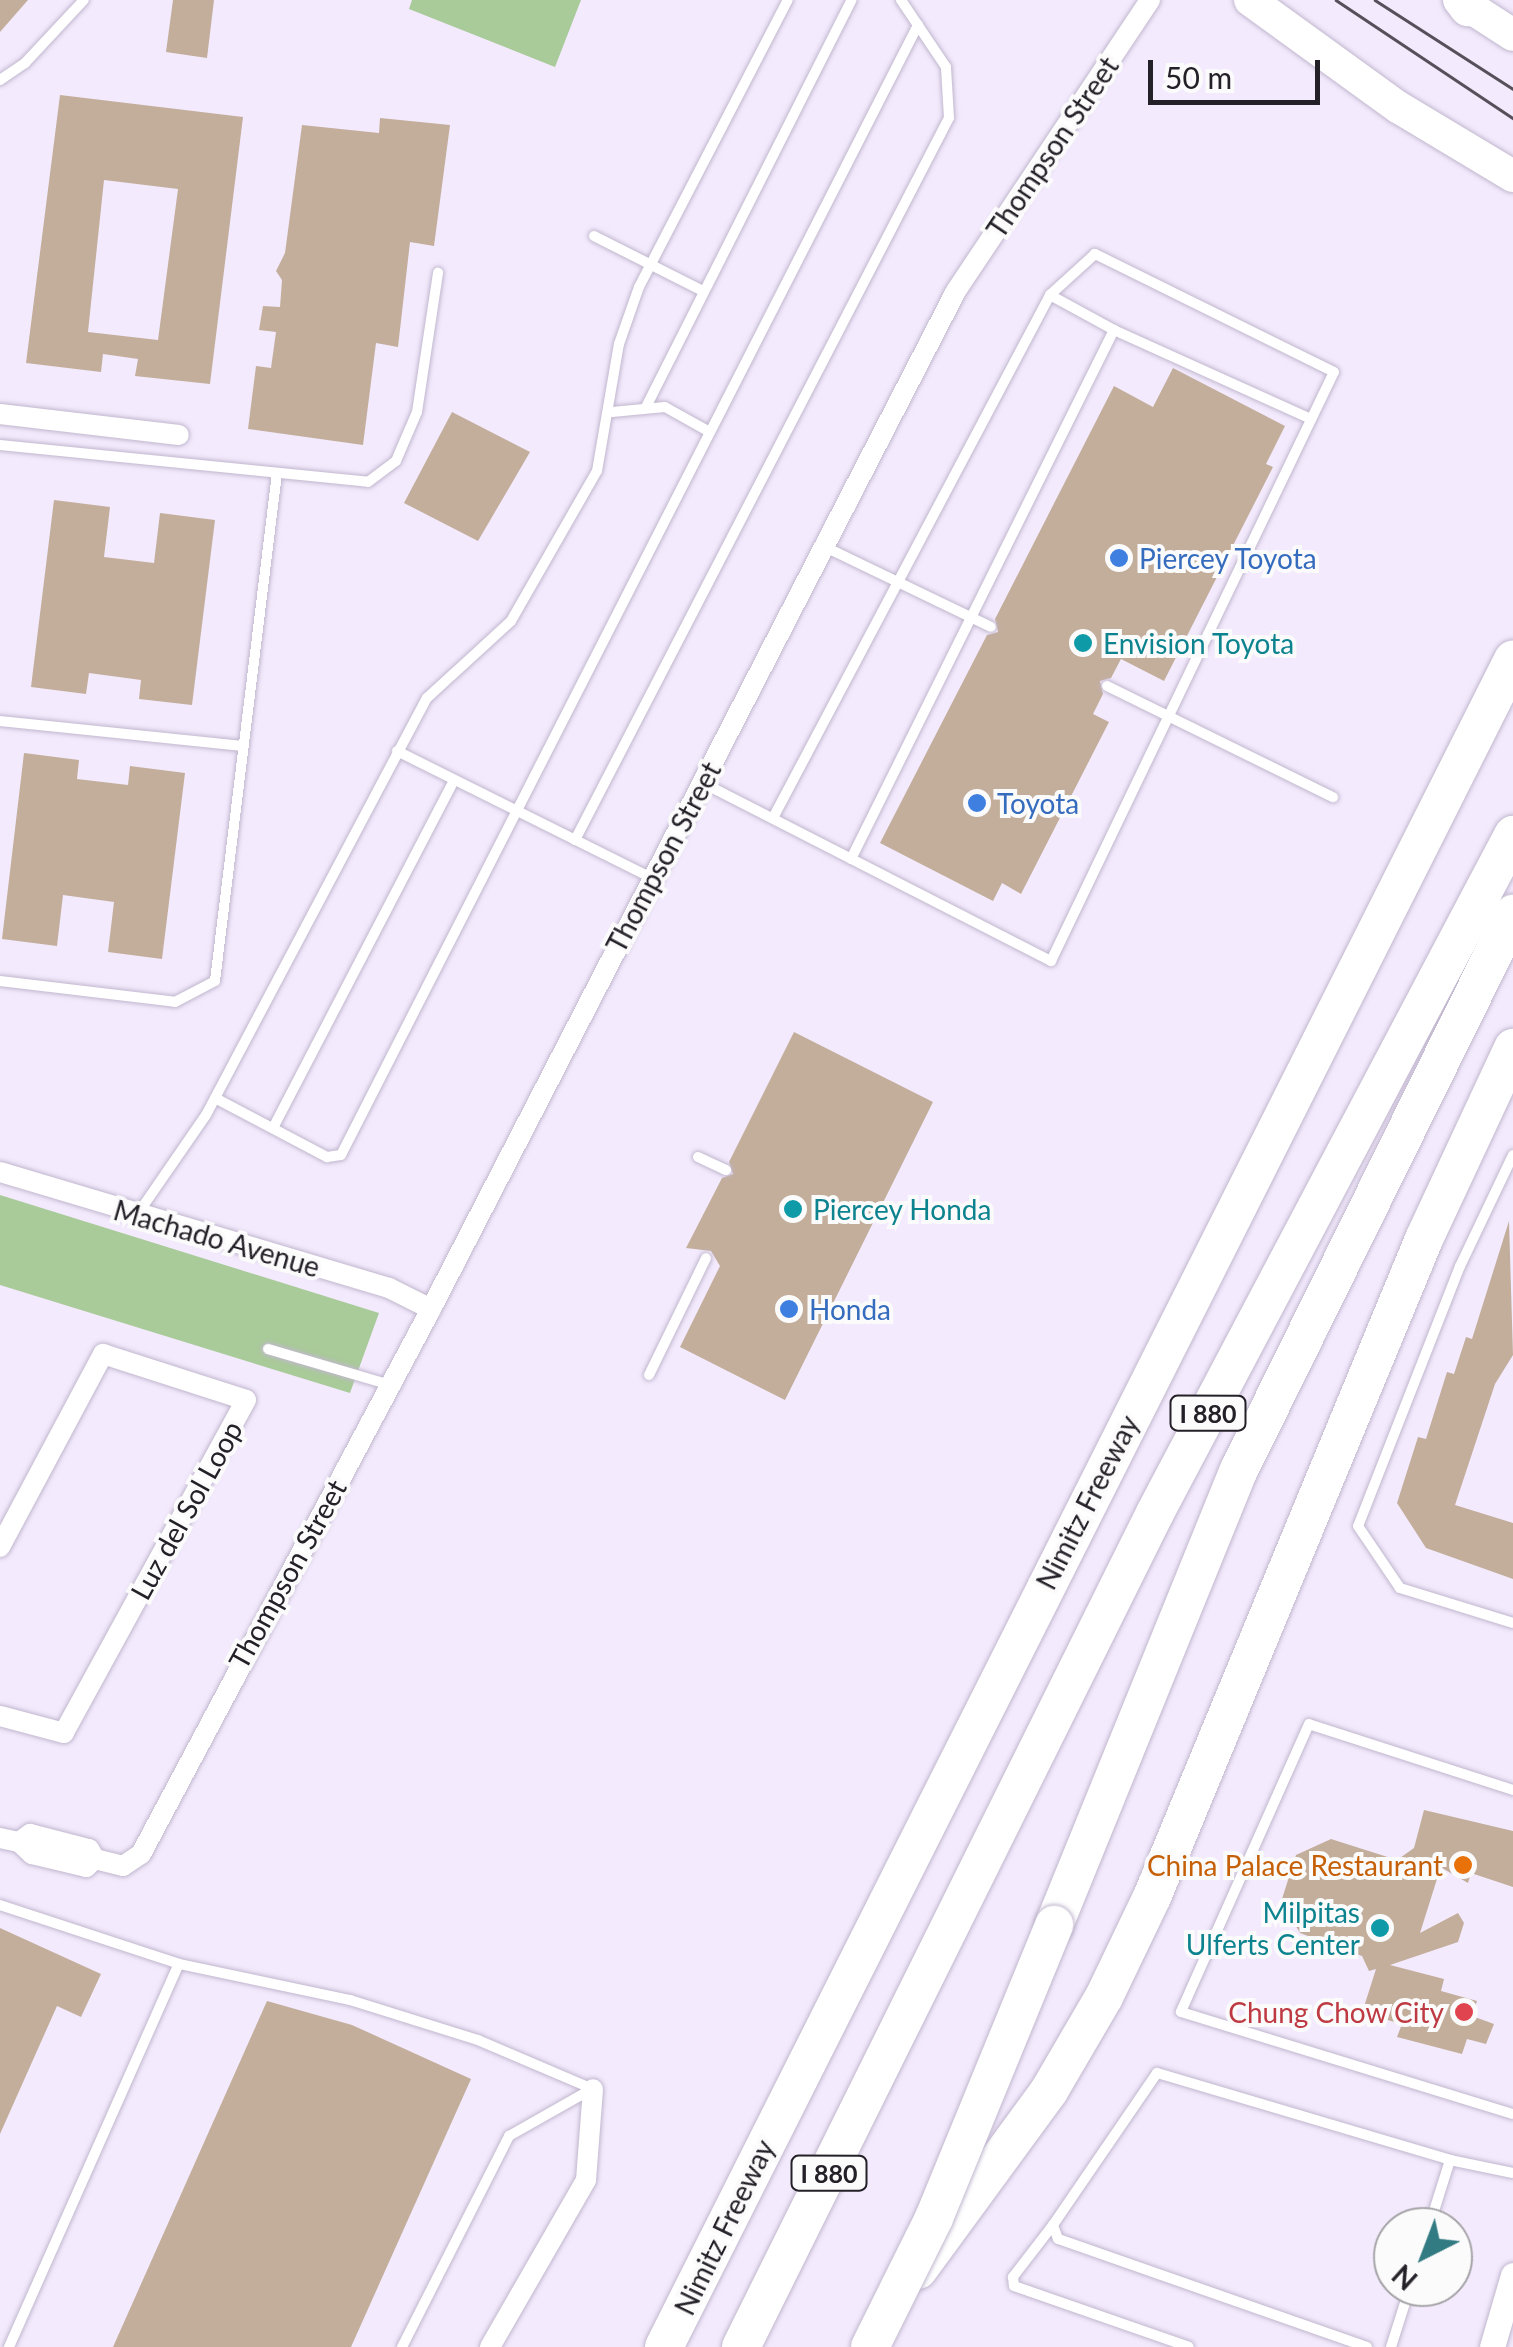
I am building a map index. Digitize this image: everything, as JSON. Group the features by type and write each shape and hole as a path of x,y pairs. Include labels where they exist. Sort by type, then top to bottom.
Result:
{"highway":[{"name":"Nimitz Freeway","path":"664,2347 1513,660"},
{"name":"I 880","path":"741,2347 1156,1514 1513,835"},
{"path":"870,2347 934,2218 1240,1468 1513,914"},
{"path":"859,2347 1049,2091 1104,1997 1152,1897 1424,1239 1513,1048"}],"main road":[{"path":"1250,0 1398,107 1513,176"},
{"path":"1463,2 1513,35"}],"street":[{"name":"Thompson Street","path":"10,1840 30,1834 88,1849 95,1859 132,1860 431,1310 956,291 1150,0"},
{"path":"0,414 180,435"},
{"name":"Machado Avenue","path":"0,1172 136,1216 389,1288 431,1310"},
{"name":"Luz del Sol Loop","path":"0,1548 103,1354 246,1400 64,1733 0,1716"},
{"path":"490,2347 586,2180 593,2088"},
{"path":"1492,2347 1513,2275"}],"lane":[{"path":"0,80 25,63 84,0"},
{"path":"136,1216 215,1098 427,698 512,621 597,471 612,412 618,344 652,264 788,0"},
{"path":"646,407 852,0"},
{"path":"575,840 949,118 946,66 902,0"},
{"path":"215,1098 327,1157 341,1155 918,25"},
{"path":"594,236 704,291"},
{"path":"702,783 1050,961 1334,372 1095,254 1050,294 774,818"},
{"path":"0,445 368,482 396,461 417,412 438,272"},
{"path":"1050,294 1114,330 1311,419"},
{"path":"850,858 1114,330"},
{"path":"612,412 665,407 710,432"},
{"path":"0,981 162,1001 205,991 219,969 277,473"},
{"path":"824,546 991,627"},
{"path":"1107,686 1333,797"},
{"path":"0,722 243,746"},
{"path":"397,751 652,878"},
{"path":"273,1128 454,780"},
{"path":"1513,1155 1460,1266 1358,1526 1400,1588 1513,1623"},
{"path":"698,1156 726,1170"},
{"path":"648,1375 706,1258"},
{"path":"268,1349 390,1385"},
{"path":"1513,1790 1309,1724 1181,2012 1513,2114"},
{"path":"0,1905 179,1964 350,2000 478,2040 593,2088"},
{"path":"8,2347 179,1964"},
{"path":"1188,2347 1014,2286 1013,2277 1157,2074 1450,2160 1513,2173"},
{"path":"402,2347 510,2136 593,2088"},
{"path":"1435,2207 1450,2160"},
{"path":"1052,2225 1058,2239 1367,2347"},
{"path":"1391,2347 1404,2307"}],"green space":[{"path":"412,0 581,0 555,67 409,9"},
{"path":"0,1195 379,1313 350,1393 0,1285"}],"building":[{"path":"0,0 28,0 0,32"},
{"path":"173,0 214,0 207,58 166,52"},
{"path":"60,95 243,117 210,384 135,376 138,359 103,354 101,372 26,363","holes":["104,180 178,189 158,340 88,332"]},
{"path":"380,118 450,125 434,246 410,242 398,347 376,343 363,445 248,429 256,366 271,368 276,332 259,330 263,306 280,307 282,280 276,271 285,253 302,125 379,133"},
{"name":"Envision Toyota","path":"1173,368 1285,426 1266,464 1273,467 1164,681 1121,659 1111,678 1100,681 1103,694 1093,714 1109,722 1021,894 1002,883 993,901 880,843 987,635 998,632 995,619 1114,386 1153,407"},
{"path":"452,412 530,452 478,541 404,503"},
{"path":"54,500 110,507 104,557 154,563 160,513 215,520 192,705 139,699 141,680 89,673 86,694 31,687"},
{"path":"24,753 79,760 77,779 128,785 130,766 185,773 162,959 108,952 114,902 63,895 57,946 2,939"},
{"name":"Piercey Honda","path":"794,1032 933,1102 785,1400 680,1347 720,1266 711,1251 686,1248 722,1178 733,1174 729,1162"},
{"path":"1509,1221 1513,1355 1495,1384 1455,1505 1513,1523 1513,1579 1426,1548 1397,1503 1418,1437 1426,1439 1447,1372 1454,1374 1466,1337 1472,1339"},
{"name":"Milpitas Ulferts Center","path":"1424,1810 1513,1831 1513,1887 1471,1873 1468,1883 1423,1857 1437,1879 1420,1933 1458,1913 1464,1923 1458,1942 1390,1965 1444,1979 1441,1991 1477,2001 1472,2016 1494,2024 1486,2044 1467,2039 1462,2054 1397,2037 1402,2024 1362,2013 1376,1969 1369,1971 1362,1956 1300,1933 1281,1902 1296,1855 1331,1839 1397,1860 1414,1848"},
{"path":"0,1928 101,1974 81,2017 57,2006 0,2134"},
{"path":"267,2001 352,2025 471,2079 351,2347 113,2347"}],"tram line":[{"path":"1336,0 1513,118"},
{"path":"1375,0 1513,89"}],"place":[{"name":"Piercey Toyota","path":"1119,558"},
{"name":"Envision Toyota","path":"1083,643"},
{"name":"Toyota","path":"977,803"},
{"name":"Piercey Honda","path":"793,1209"},
{"name":"Honda","path":"789,1309"},
{"name":"China Palace Restaurant","path":"1463,1865"},
{"name":"Milpitas Ulferts Center","path":"1380,1928"},
{"name":"Chung Chow City","path":"1464,2012"}]}
